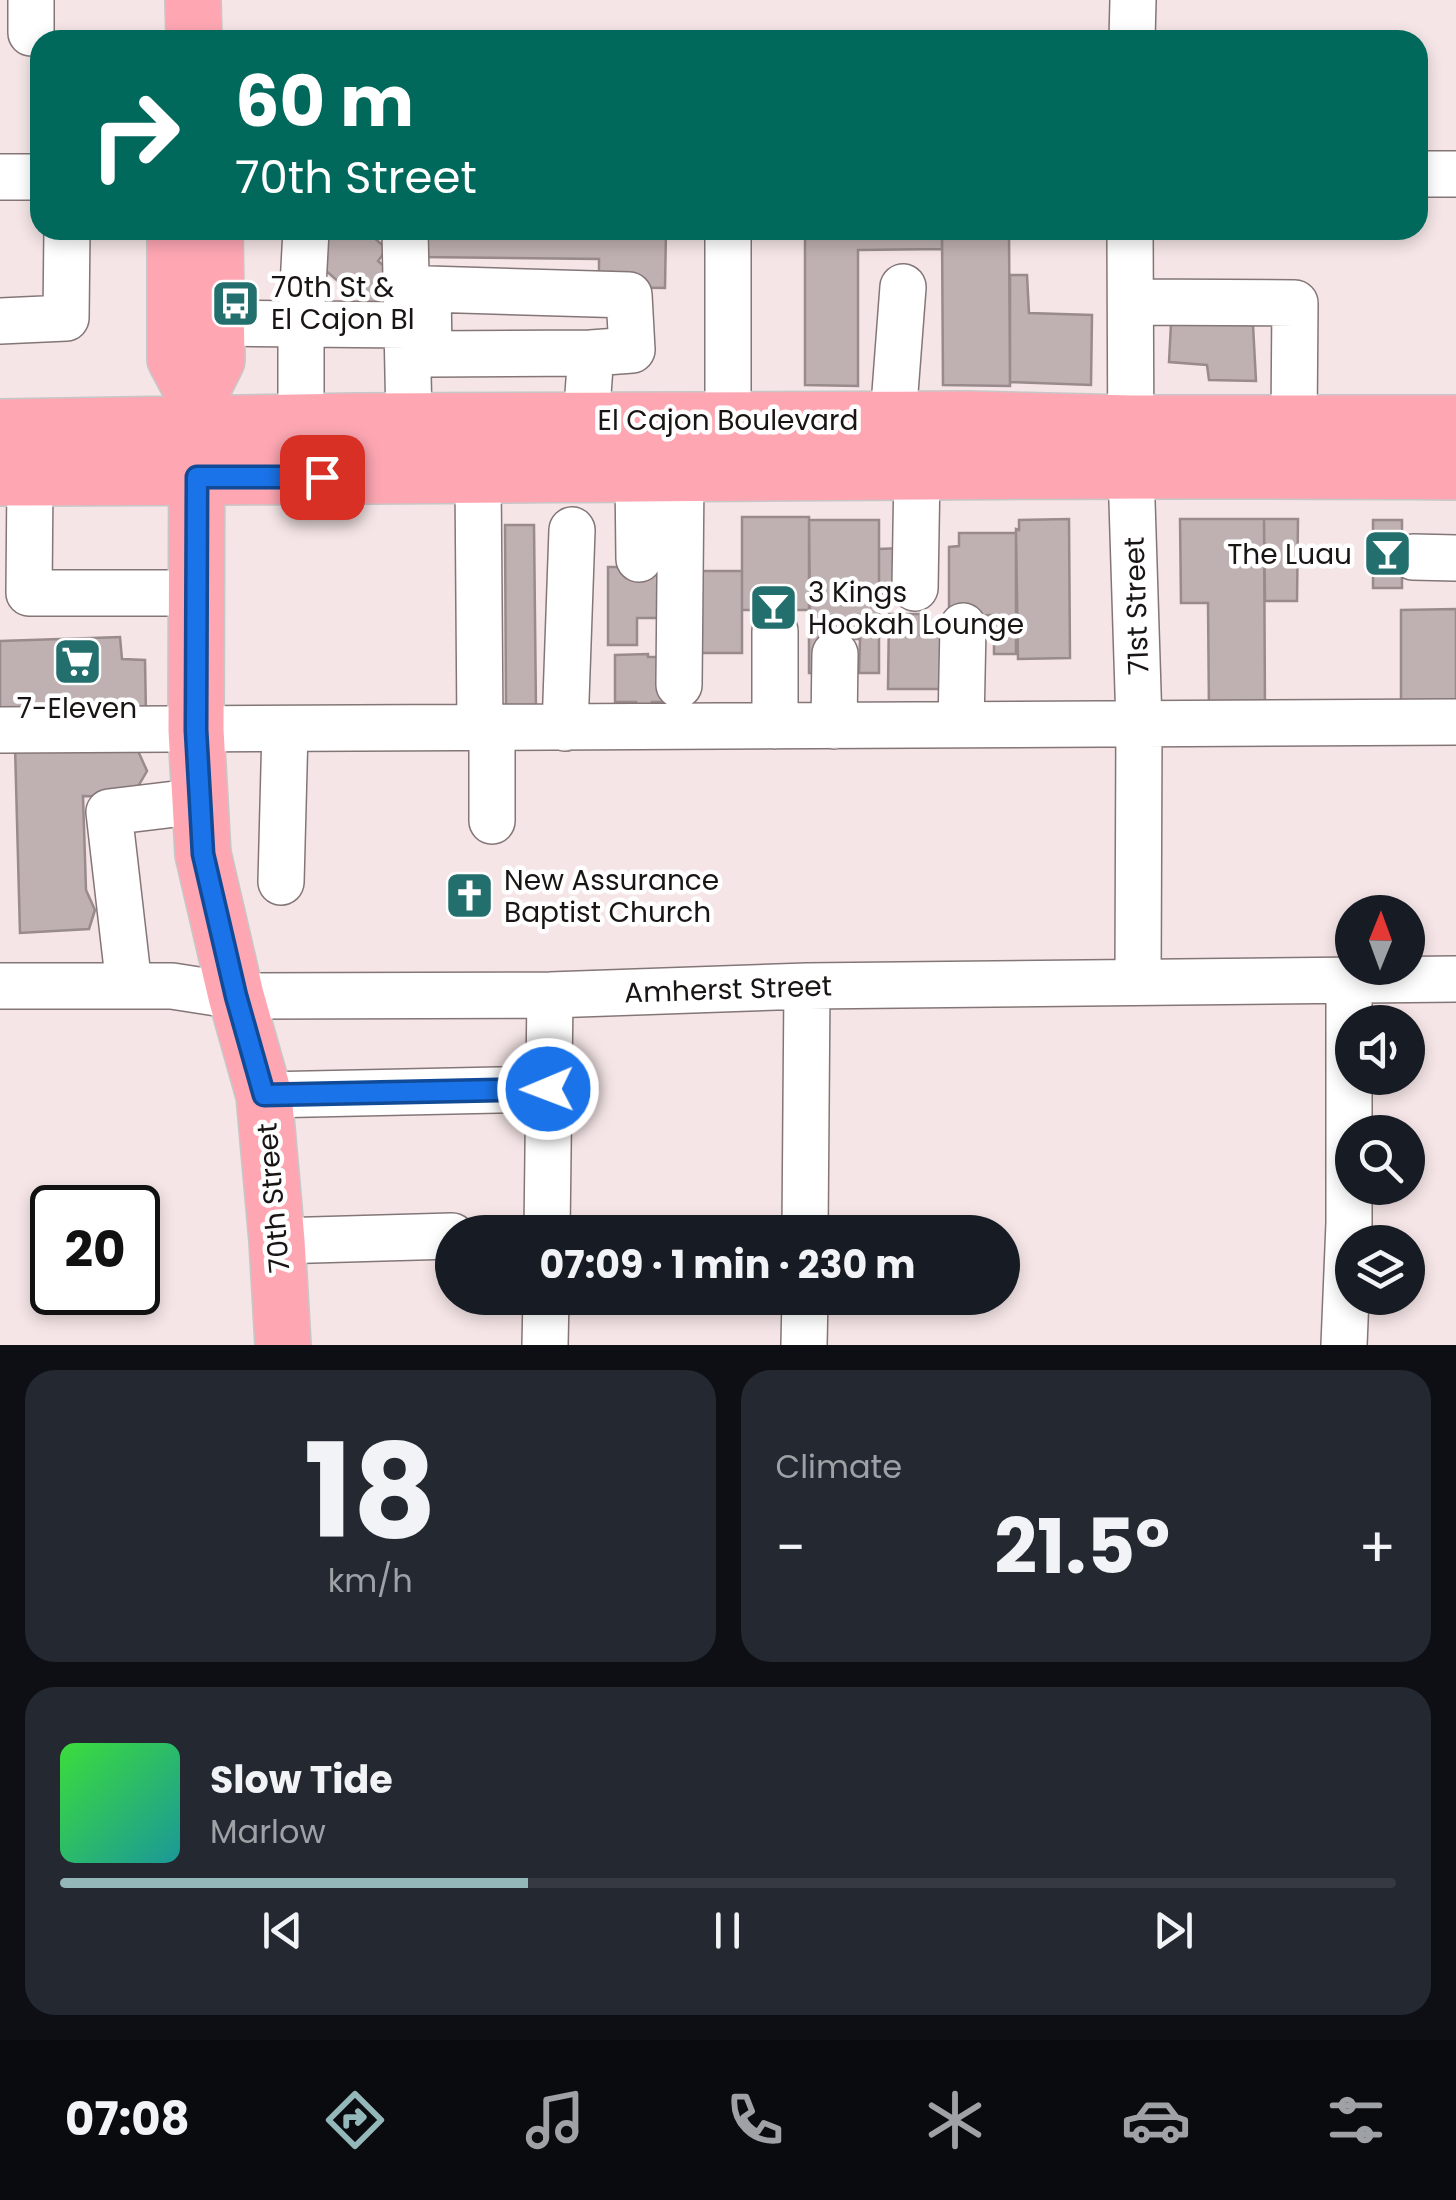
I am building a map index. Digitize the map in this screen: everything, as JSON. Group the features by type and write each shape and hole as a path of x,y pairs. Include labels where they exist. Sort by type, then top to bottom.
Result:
{"main road":[{"path":"193,0 194,30"},
{"name":"70th Street","path":"175,240 175,359 197,434"},
{"name":"70th Street","path":"216,240 217,360 197,434 196,730 203,854 264,1095 283,1345"},
{"name":"El Cajon Boulevard","path":"15,478 197,434 301,423 586,420 892,420 1131,446 1456,472"},
{"name":"El Cajon Boulevard","path":"0,427 197,434 478,476 916,472 1294,423 1456,423"}],"street":[{"path":"1132,0 1132,30"},
{"path":"1428,174 1456,174"},
{"path":"0,177 30,177"},
{"path":"0,321 66,318 67,240"},
{"path":"301,423 300,324 305,240"},
{"path":"405,240 408,421"},
{"path":"728,240 728,420"},
{"name":"71st Street","path":"1130,240 1139,724 1138,982"},
{"path":"892,420 903,287"},
{"path":"1130,302 1295,302 1294,423"},
{"path":"217,323 407,324"},
{"path":"586,420 591,353"},
{"path":"914,588 916,472"},
{"path":"639,559 659,474"},
{"path":"659,474 679,686"},
{"path":"478,476 492,820"},
{"path":"15,478 29,593 197,592"},
{"path":"565,728 572,530"},
{"path":"961,725 963,626"},
{"path":"774,726 775,631"},
{"path":"834,726 835,654"},
{"path":"0,730 1456,722"},
{"path":"281,882 284,730"},
{"path":"129,986 109,812 200,802"},
{"name":"Amherst Street","path":"1425,979 1456,979"},
{"name":"Amherst Street","path":"0,986 172,986 236,996 550,995 807,986 1335,980"},
{"path":"1344,1345 1349,1222 1349,985"},
{"path":"805,1215 807,986"},
{"path":"547,1215 550,995"},
{"path":"264,1095 548,1089"},
{"path":"277,1241 435,1236"},
{"path":"545,1345 546,1315"},
{"path":"804,1345 805,1315"}],"building":[{"path":"324,240 377,240 387,249 378,261 400,279 372,311 309,256"},
{"path":"423,240 666,240 665,288 599,287 599,259 422,257"},
{"path":"805,240 942,240 942,249 858,250 858,386 805,385"},
{"path":"942,240 1009,240 1010,386 943,385"},
{"path":"1010,275 1027,275 1029,313 1092,315 1091,385 1010,382"},
{"path":"1171,324 1253,325 1256,381 1209,380 1207,365 1169,362"},
{"path":"742,517 809,517 810,610 742,610"},
{"path":"1069,519 1070,658 1018,659 1019,520"},
{"path":"1180,519 1264,519 1265,712 1209,712 1208,603 1181,603"},
{"path":"1264,519 1298,519 1297,601 1265,601"},
{"path":"809,520 879,520 879,673 859,673 860,639 832,639 832,674 809,673"},
{"path":"1373,520 1402,520 1402,588 1373,588"},
{"path":"505,525 534,525 536,711 506,711"},
{"path":"959,533 1016,533 1016,654 994,654 994,615 949,616 949,547 959,546"},
{"path":"902,548 903,598 879,598 879,549"},
{"path":"608,567 640,567 640,575 671,575 671,618 637,618 637,645 608,645"},
{"path":"695,571 742,571 742,653 695,653"},
{"path":"1456,609 1456,710 1401,710 1401,610"},
{"path":"889,614 920,614 920,635 947,635 947,689 888,689"},
{"path":"120,637 122,659 145,660 146,716 0,711 0,641"},
{"path":"615,655 665,657 674,702 636,707 636,702 615,702"},
{"path":"135,744 147,771 132,797 83,796 86,890 95,910 89,929 20,933 15,746"}],"place":[{"name":"70th St & El Cajon Bl","path":"236,303"},
{"name":"The Luau","path":"1387,554"},
{"name":"3 Kings Hookah Lounge","path":"773,608"},
{"name":"7-Eleven","path":"77,661"},
{"name":"New Assurance Baptist Church","path":"469,896"}],"route":[{"path":"322,477 197,477 196,730 203,854 264,1095 548,1089"}]}
